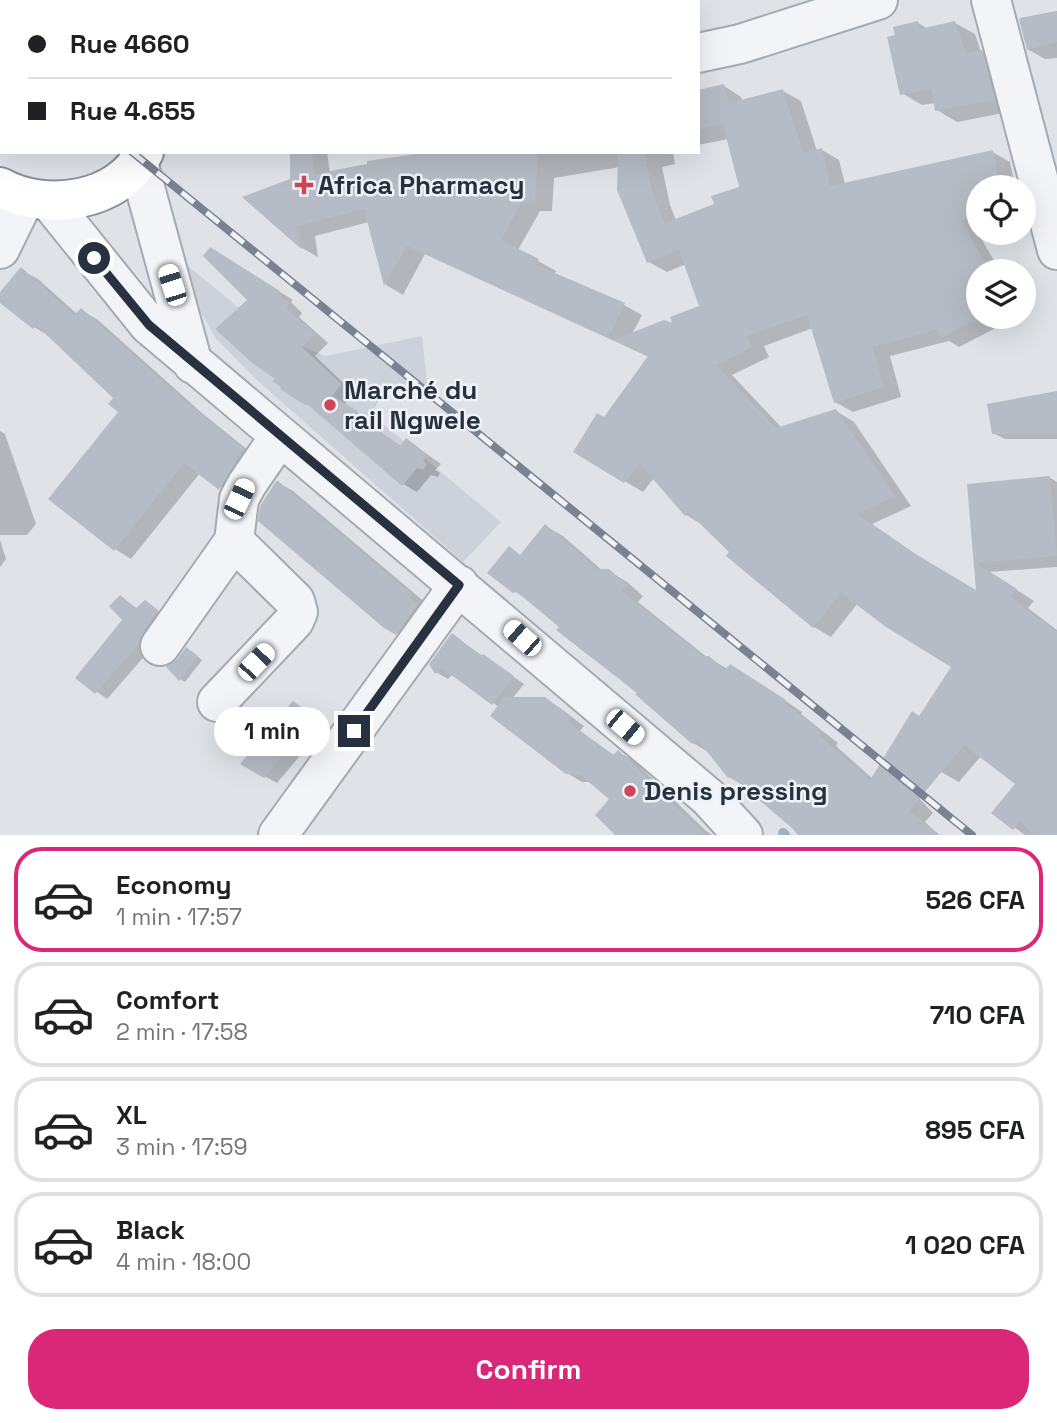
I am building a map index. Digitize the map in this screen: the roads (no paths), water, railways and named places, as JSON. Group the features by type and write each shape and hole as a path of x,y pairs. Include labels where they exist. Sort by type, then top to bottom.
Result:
{"main road":[{"path":"16,193 75,200 99,192 120,180 141,157"}],"street":[{"path":"700,54 740,44 878,0"},
{"path":"991,0 1057,250"},
{"path":"141,157 193,364"},
{"path":"0,249 16,193 149,325 193,364 708,797 743,835"},
{"path":"160,646 234,541 239,499 280,436"},
{"path":"217,702 294,621 298,612 295,601 234,541"},
{"path":"278,835 459,585"}],"railway":[{"path":"134,154 972,835"}],"place":[{"name":"Africa Pharmacy","path":"304,185"},
{"name":"Marché du rail Ngwele","path":"330,405"},
{"name":"Denis pressing","path":"630,791"}]}
